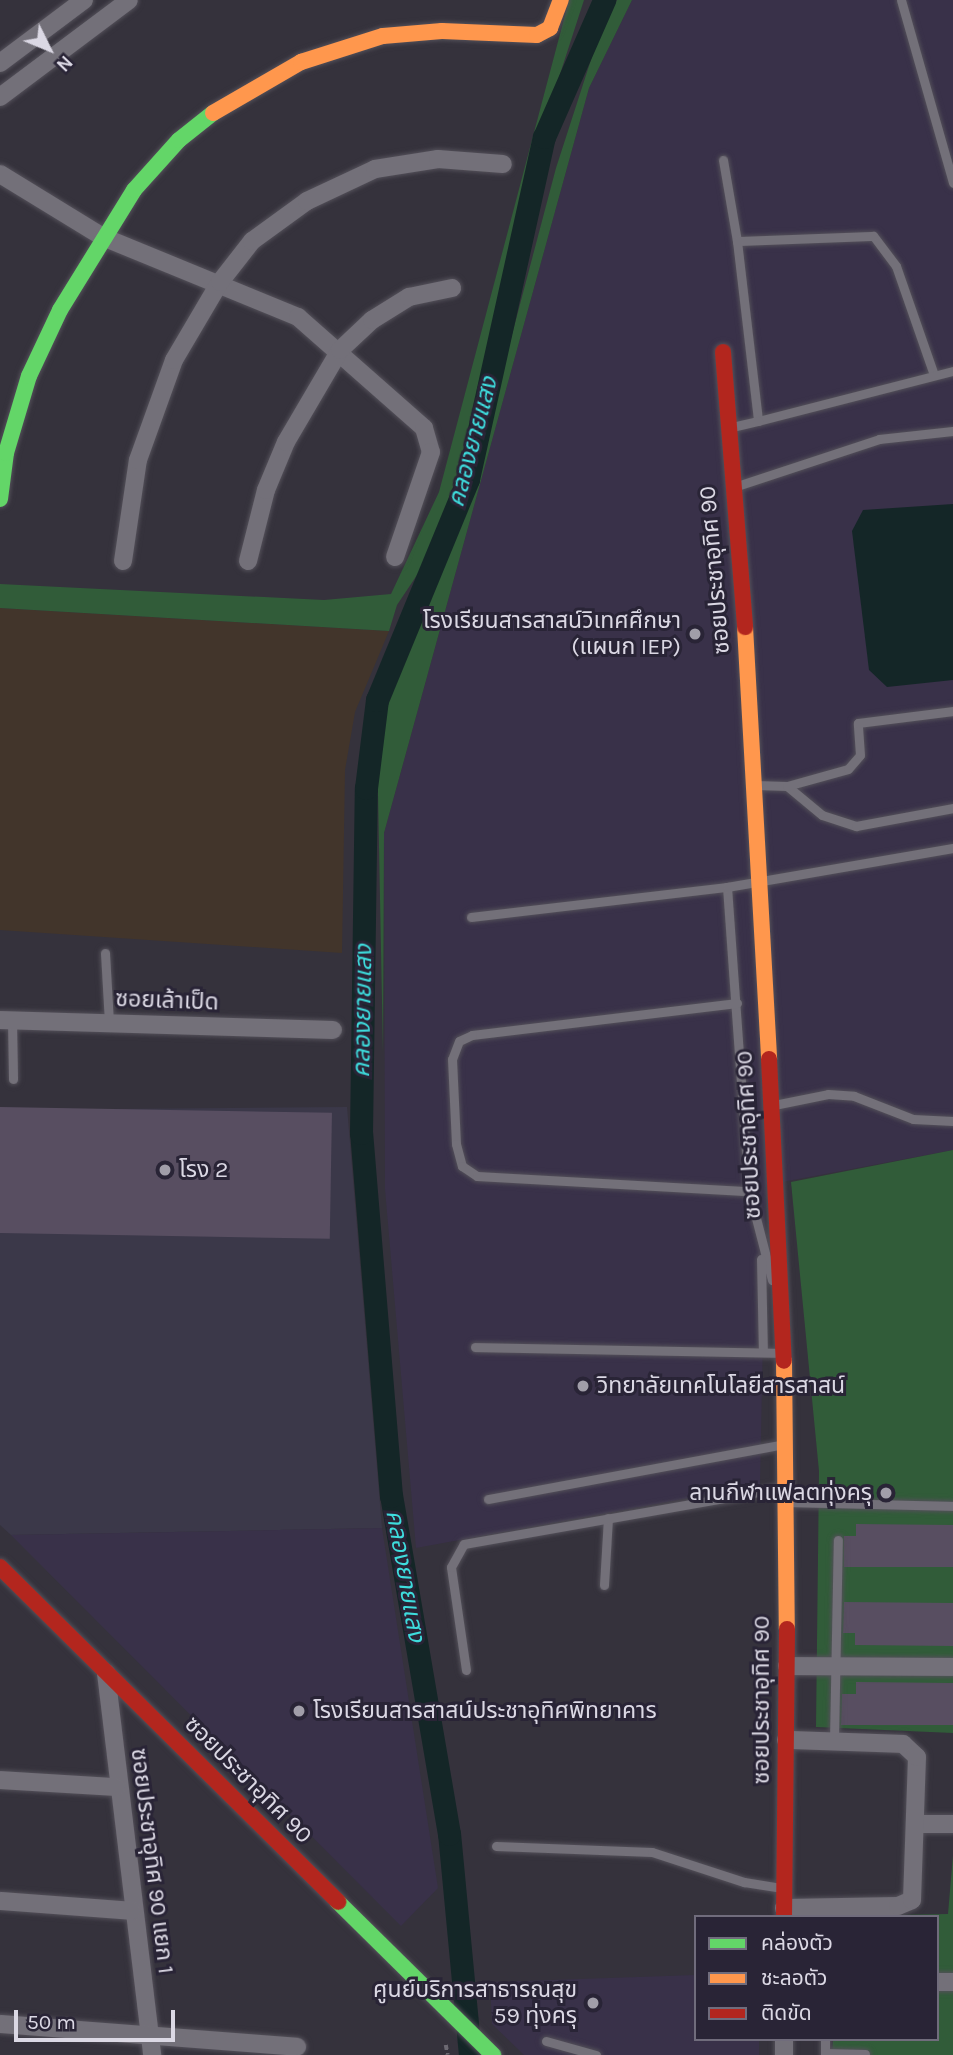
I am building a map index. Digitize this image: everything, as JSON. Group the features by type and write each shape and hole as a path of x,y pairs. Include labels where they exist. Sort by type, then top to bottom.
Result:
{"street":[{"path":"0,63 84,0"},
{"path":"0,97 128,0"},
{"path":"0,499 5,453 29,376 103,237 134,190 179,140 232,98 301,62 383,36 442,31 537,35 550,28 561,0"},
{"path":"122,561 138,460 174,360 220,282 252,242 278,220 375,169 438,159 503,164"},
{"path":"0,174 103,237 220,282 298,317 340,350 431,439 395,557"},
{"path":"248,561 266,490 286,442 340,350 372,320 409,297 452,288"},
{"name":"ซอยประชาอุทิศ 90","path":"723,352 726,428 754,785 784,1353 788,1495 784,1912"},
{"name":"ซอยเล้าเป็ด","path":"6,1020 333,1030"},
{"name":"ซอยประชาอุทิศ 90","path":"0,1567 412,1978 493,2055"},
{"path":"787,1666 953,1667"},
{"name":"ซอยประชาอุทิศ 90 แยก 1","path":"106,1673 116,1787 150,2047"},
{"path":"784,1912 827,1912 898,1906 912,1900 917,1757 904,1744 786,1740"},
{"path":"0,1780 116,1787"},
{"path":"916,1824 953,1824"},
{"path":"0,1901 132,1910"},
{"path":"0,2024 150,2047 297,2047"}],"lane":[{"path":"901,0 953,183"},
{"path":"723,160 737,241 758,421"},
{"path":"737,241 873,236 896,266 934,375"},
{"path":"726,428 953,371"},
{"path":"732,488 879,439 953,431"},
{"path":"754,785 787,786 848,769 860,755 858,723 953,711"},
{"path":"787,786 822,815 856,826 953,808"},
{"path":"471,917 759,883 953,848"},
{"path":"727,887 749,1191 761,1254 763,1352"},
{"path":"106,953 109,1023"},
{"path":"737,1003 472,1035 460,1041 452,1059 456,1144 463,1166 477,1176 749,1191"},
{"path":"6,1020 13,1079"},
{"path":"772,1105 828,1094 854,1096 913,1119 953,1121"},
{"path":"761,1254 782,1304"},
{"path":"475,1347 784,1353"},
{"path":"488,1499 787,1444"},
{"path":"466,1670 451,1567 455,1551 481,1538 608,1518 788,1495 953,1506"},
{"path":"604,1585 608,1518"},
{"path":"834,1740 838,1540"},
{"path":"495,1846 652,1852 744,1882 784,1888"},
{"path":"546,2041 596,2055"},
{"path":"825,2054 865,2054"}],"path":[{"path":"446,2045 448,2055"}],"shaded area":[{"name":"โรงเรียนสารสาสน์วิเทศศึกษา (แผนก IEP)","path":"632,0 953,0 953,1150 766,1185 760,1485 416,1548 385,1189 384,833 589,88"},
{"path":"953,504 953,680 887,687 869,670 852,531 863,510"},
{"path":"0,608 389,631 355,712 345,770 342,953 0,930"},
{"path":"347,1107 382,1528 11,1535 0,1525 0,1110"},
{"name":"โรงเรียนสารสาสน์ประชาอุทิศพิทยาคาร","path":"382,1528 438,1888 401,1926 11,1535"},
{"name":"ศูนย์บริการสาธารณสุข 59 ทุ่งครุ","path":"694,1975 694,2041 759,2041 759,2055 524,2055 492,2024 490,1982"}],"green space":[{"path":"569,0 584,0 551,102 457,495 421,569 397,605 389,631 0,608 0,584 324,600 391,594 439,492"},
{"path":"617,0 632,0 589,88 384,833 383,1054 377,742 387,701 477,467 556,168 598,38"},
{"path":"953,1150 953,1733 816,1727 819,1471 791,1182"},
{"path":"953,1855 953,2055 832,2055 833,2041 939,2041 939,1915 893,1915 948,1914"}],"building":[{"name":"โรง 2","path":"0,1107 332,1113 330,1239 0,1233"},
{"path":"856,1524 953,1525 953,1567 844,1567 844,1536 856,1536"},
{"path":"844,1602 953,1603 953,1646 855,1645 855,1633 843,1633"},
{"path":"856,1682 953,1683 953,1725 841,1725 842,1694 856,1694"}],"waterway":[{"name":"คลองยายแสง","path":"470,2055 449,1834 391,1496 361,1133 366,788 377,700 468,479 544,137 604,0"}],"traffic: fast":[{"path":"0,499 6,453 29,376 60,310 134,190 179,140 213,113"},
{"path":"338,1902 493,2055"}],"traffic: slow":[{"path":"213,113 301,62 383,36 442,31 537,35 550,28 561,0"},
{"path":"745,627 769,1059"},
{"path":"784,1361 787,1629"}],"traffic: jam":[{"path":"723,352 745,627"},
{"path":"769,1059 784,1361"},
{"path":"0,1567 338,1902"},
{"path":"784,1915 787,1629"}],"place":[{"name":"โรงเรียนสารสาสน์วิเทศศึกษา (แผนก IEP)","path":"695,634"},
{"name":"โรง 2","path":"165,1170"},
{"name":"วิทยาลัยเทคโนโลยีสารสาสน์","path":"583,1386"},
{"name":"ลานกีฬาแฟลตทุ่งครุ","path":"886,1493"},
{"name":"โรงเรียนสารสาสน์ประชาอุทิศพิทยาคาร","path":"299,1711"},
{"name":"ศูนย์บริการสาธารณสุข 59 ทุ่งครุ","path":"593,2003"}]}
